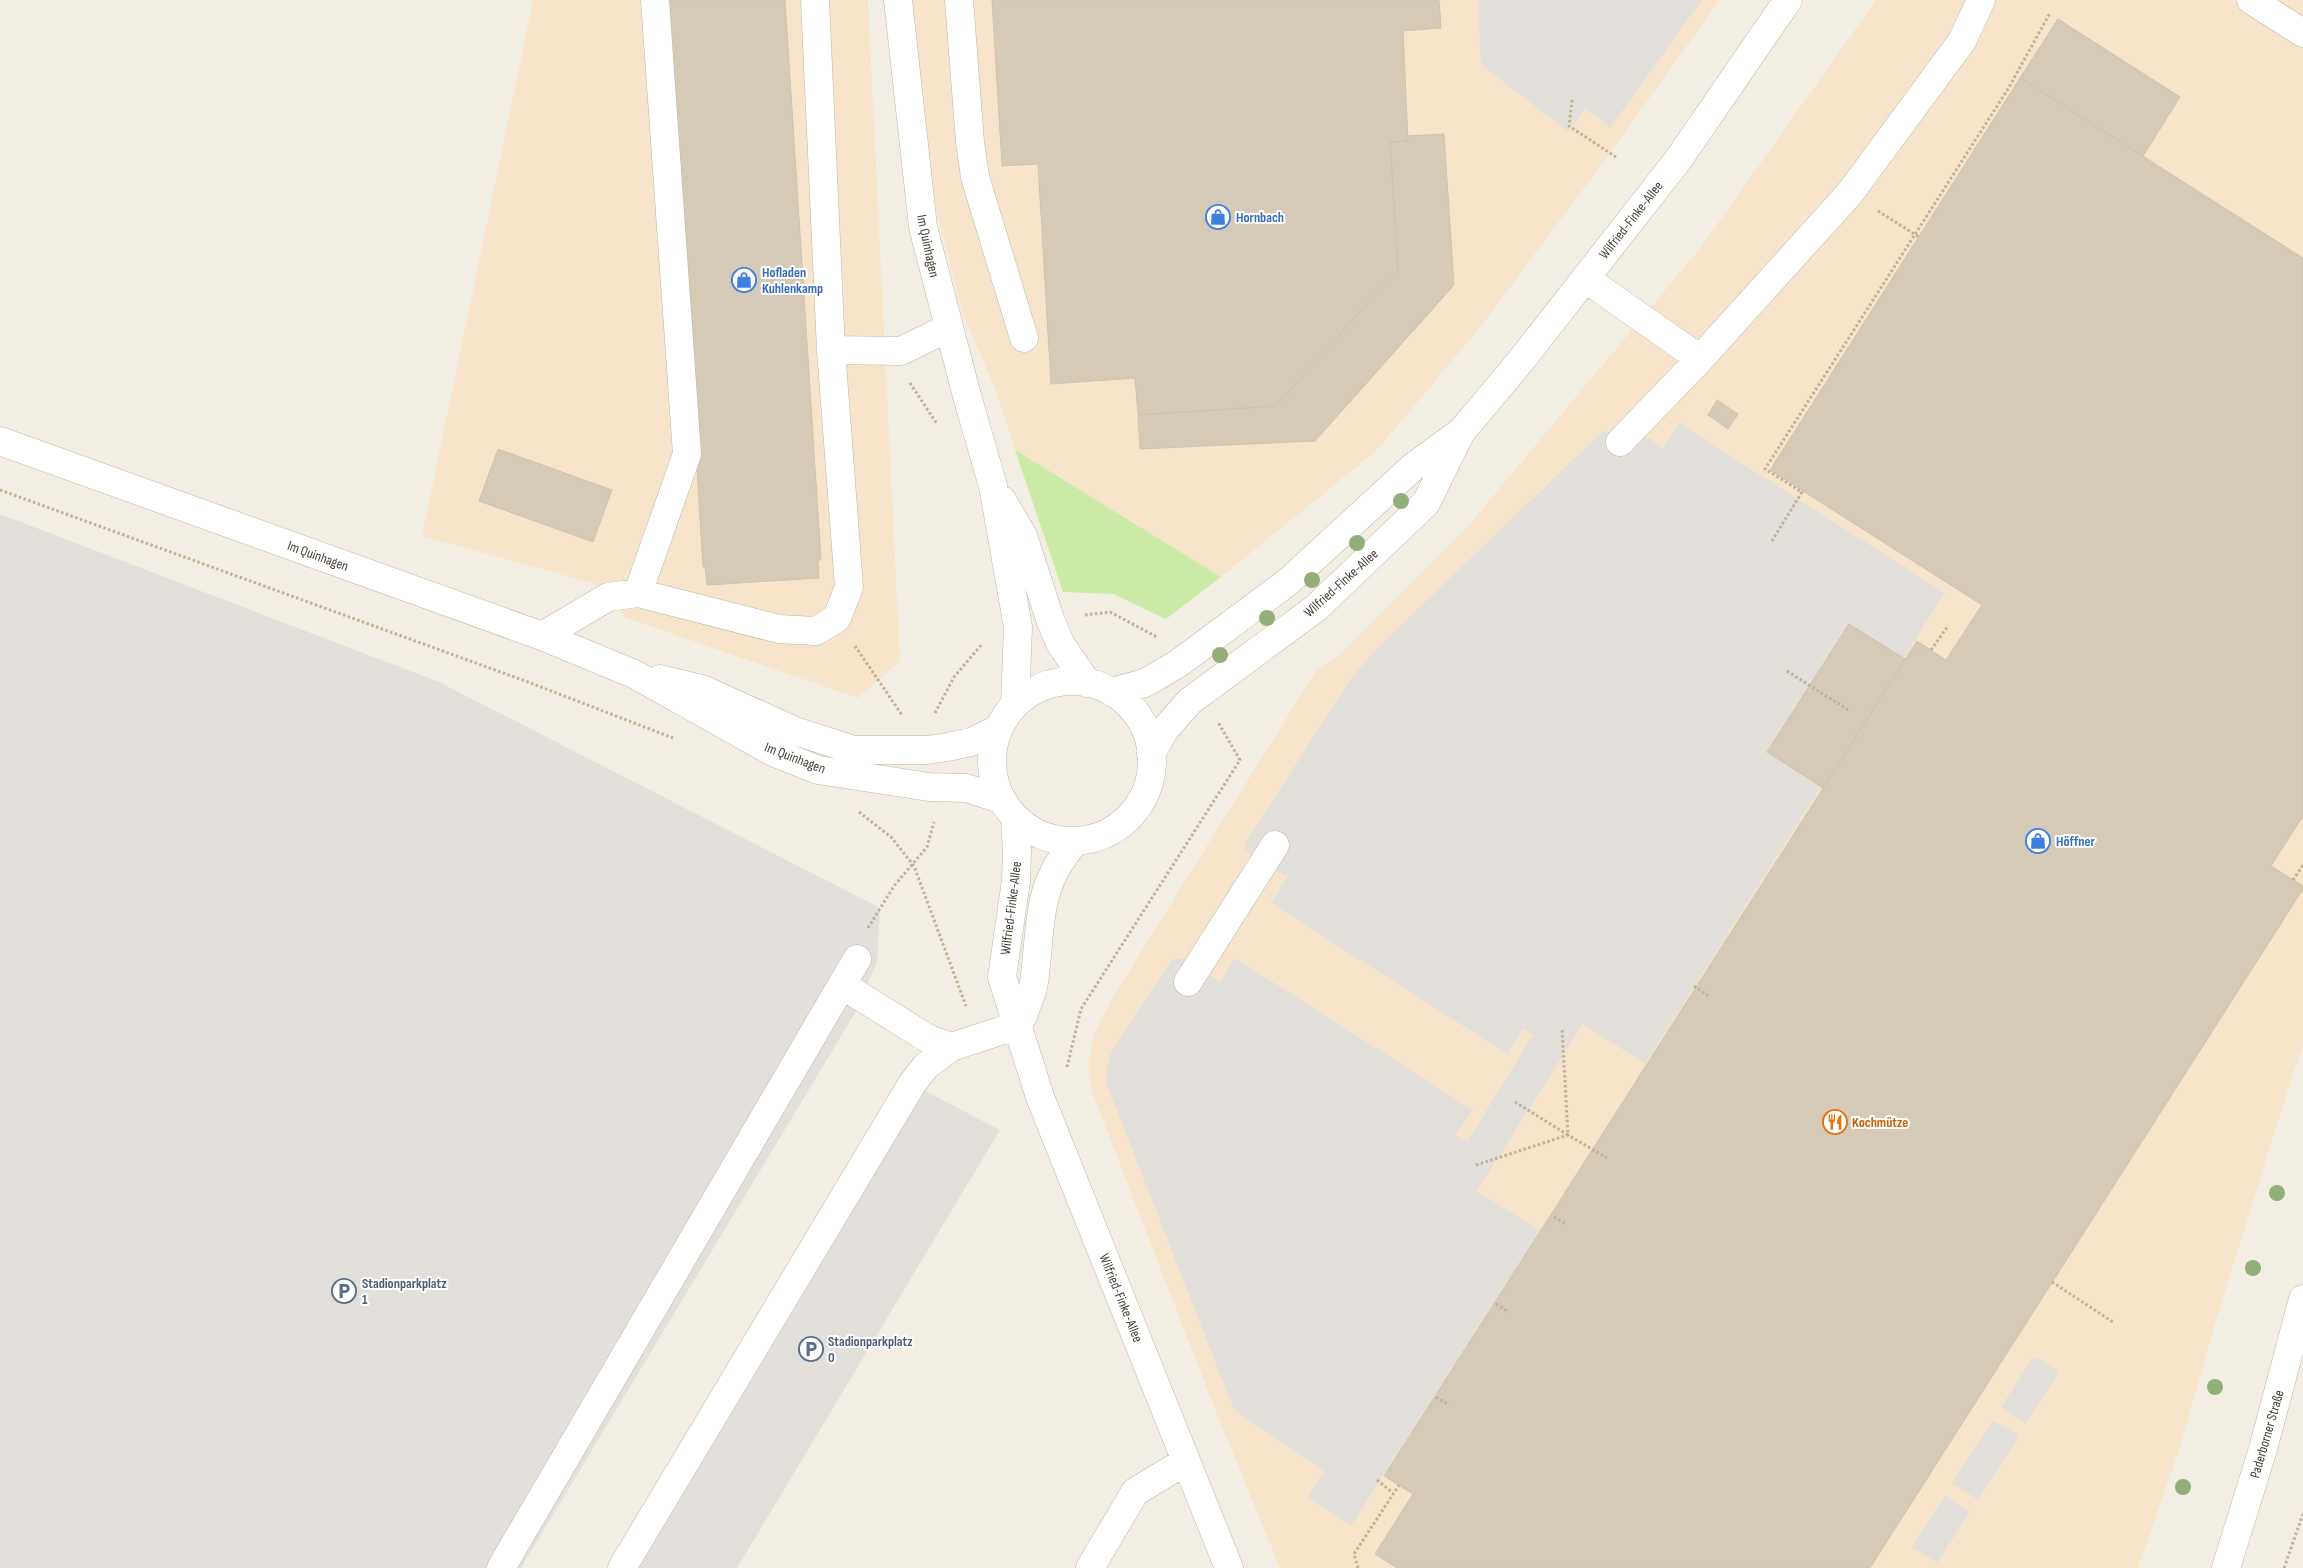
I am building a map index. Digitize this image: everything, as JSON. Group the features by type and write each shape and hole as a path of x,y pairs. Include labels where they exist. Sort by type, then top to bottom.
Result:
{"street":[{"path":"638,592 687,454 655,0"},
{"path":"542,636 608,597 638,592 779,629 816,631 837,618 849,587 831,350 814,0"},
{"name":"Im Quinhagen","path":"898,0 922,217 948,328 993,486 1018,627 1015,705"},
{"path":"959,0 970,142 975,177 1024,338"},
{"name":"Wilfried-Finke-Allee","path":"1099,687 1145,683 1180,663 1289,581 1413,467 1462,431 1520,363 1678,160 1788,0"},
{"path":"1620,442 1700,359 1850,193 1962,41 1981,0"},
{"path":"2251,0 2303,33"},
{"path":"1586,279 1700,359"},
{"path":"831,350 901,351 948,328"},
{"name":"Wilfried-Finke-Allee","path":"1151,753 1166,728 1190,701 1316,608 1426,503 1462,431"},
{"name":"Im Quinhagen","path":"0,441 542,636 634,674 773,752 818,770 930,787 966,788 1008,808"},
{"name":"Im Quinhagen","path":"993,486 1023,536 1050,618 1065,652 1099,687"},
{"name":"Im Quinhagen","path":"634,674 702,689 795,731 854,750 927,750 962,745 998,729"},
{"path":"1068,681 1099,687 1123,699 1137,715 1147,733 1151,753 1151,773 1148,786 1134,812 1105,834 1076,842 1057,840 1040,835 1008,808 993,779 994,743 998,729 1015,705 1030,693 1048,685 1068,681"},
{"name":"Wilfried-Finke-Allee","path":"1008,808 1017,852 1016,881 1002,977 1019,1025 1040,1097 1229,1568"},
{"path":"622,1568 912,1084 926,1066 951,1047 1019,1025 1034,983 1036,946 1045,894 1057,866 1076,842"},
{"path":"1188,982 1275,845"},
{"path":"501,1568 857,959"},
{"path":"842,985 926,1038 951,1047"},
{"name":"Paderborner Straße","path":"2226,1568 2264,1449 2303,1299"},
{"path":"1090,1568 1135,1492 1186,1461"}],"path":[{"path":"1772,541 1802,492 1765,469 1917,236 2024,62 2050,13"},
{"path":"1572,100 1569,126 1616,157"},
{"path":"1876,210 1917,236"},
{"path":"901,351 912,389 940,430"},
{"path":"0,490 528,682 677,740"},
{"path":"1050,618 1110,612 1163,640"},
{"path":"837,618 904,719"},
{"path":"1932,650 1948,626"},
{"path":"927,750 933,717 944,693 954,677 988,638"},
{"path":"1787,671 1850,711"},
{"path":"1040,1097 1068,1066 1080,1009 1240,760"},
{"path":"857,959 867,930 880,908 894,886 914,866 927,847 934,821 930,787"},
{"path":"854,809 891,837 914,866 978,1038"},
{"path":"2292,880 2303,865"},
{"path":"1694,986 1710,997"},
{"path":"1562,1028 1568,1135"},
{"path":"1515,1102 1607,1158"},
{"path":"1476,1165 1568,1135"},
{"path":"1554,1217 1566,1224"},
{"path":"2052,1282 2113,1322"},
{"path":"1496,1304 1509,1312"},
{"path":"1436,1397 1449,1405"},
{"path":"1377,1480 1394,1493"},
{"path":"1358,1568 1354,1554 1399,1485"},
{"path":"2284,1568 2303,1514"}],"shaded area":[{"path":"533,0 868,0 900,661 858,698 626,618 596,584 422,536"},
{"path":"910,0 1720,0 1602,164 1479,329 1376,451 1221,577 1015,450 995,389 962,311 934,201"},
{"path":"1478,0 1702,0 1610,128 1586,108 1568,132 1481,64"},
{"path":"1876,0 2303,0 2303,1047 2215,1324 2180,1447 2138,1568 1280,1568 1214,1407 1092,1092 1088,1064 1094,1033 1114,995 1317,669 1339,656 1469,525 1701,247"},
{"path":"1679,423 1945,593 1645,1064 1583,1024 1477,1191 1540,1231 1351,1526 1308,1497 1325,1472 1234,1410 1107,1085 1108,1062 1111,1053 1172,959 1183,959 1220,982 1235,958 1473,1110 1456,1135 1467,1142 1533,1035 1524,1029 1507,1054 1271,903 1287,877 1252,855 1245,849 1245,844 1349,681 1376,649 1603,431 1651,439 1663,448"},
{"name":"Stadionparkplatz 1","path":"0,514 439,682 880,908 877,962 855,1013 521,1568 0,1568"},
{"name":"Stadionparkplatz 0","path":"912,1084 1000,1130 737,1568 622,1568"},
{"path":"2034,1356 2059,1372 2026,1424 2001,1407"},
{"path":"1993,1420 2019,1436 1978,1500 1952,1483"},
{"path":"1945,1496 1970,1512 1937,1563 1912,1547"}],"green space":[{"path":"1015,450 1221,577 1166,619 1113,594 1063,592"}],"building":[{"name":"Hofladen Kuhlenkamp","path":"668,0 785,0 821,560 818,560 819,578 707,585 705,567 703,567"},
{"name":"Hornbach","path":"992,0 1439,0 1441,28 1403,31 1408,141 1390,142 1398,269 1276,406 1138,415 1135,378 1051,384 1038,164 1002,166"},
{"path":"2058,19 2180,97 2143,156 2020,78"},
{"name":"Höffner","path":"2020,78 2303,258 2303,816 2271,866 2303,886 2303,889 1870,1568 1397,1568 1375,1554 1413,1494 1384,1476 1917,641 1946,660 1982,605 1770,470"},
{"path":"1444,134 1454,285 1315,441 1140,449 1138,415 1276,406 1398,269 1390,142 1408,141 1407,136"},
{"path":"1717,400 1738,414 1728,429 1708,415"},
{"path":"498,449 612,490 593,542 479,501"},
{"path":"1849,624 1905,659 1823,788 1767,752"}],"place":[{"name":"Hornbach","path":"1218,217"},
{"name":"Hofladen Kuhlenkamp","path":"744,280"},
{"name":"Höffner","path":"2038,841"},
{"name":"Kochmütze","path":"1835,1122"},
{"name":"Stadionparkplatz 1","path":"344,1291"},
{"name":"Stadionparkplatz 0","path":"811,1349"}]}
